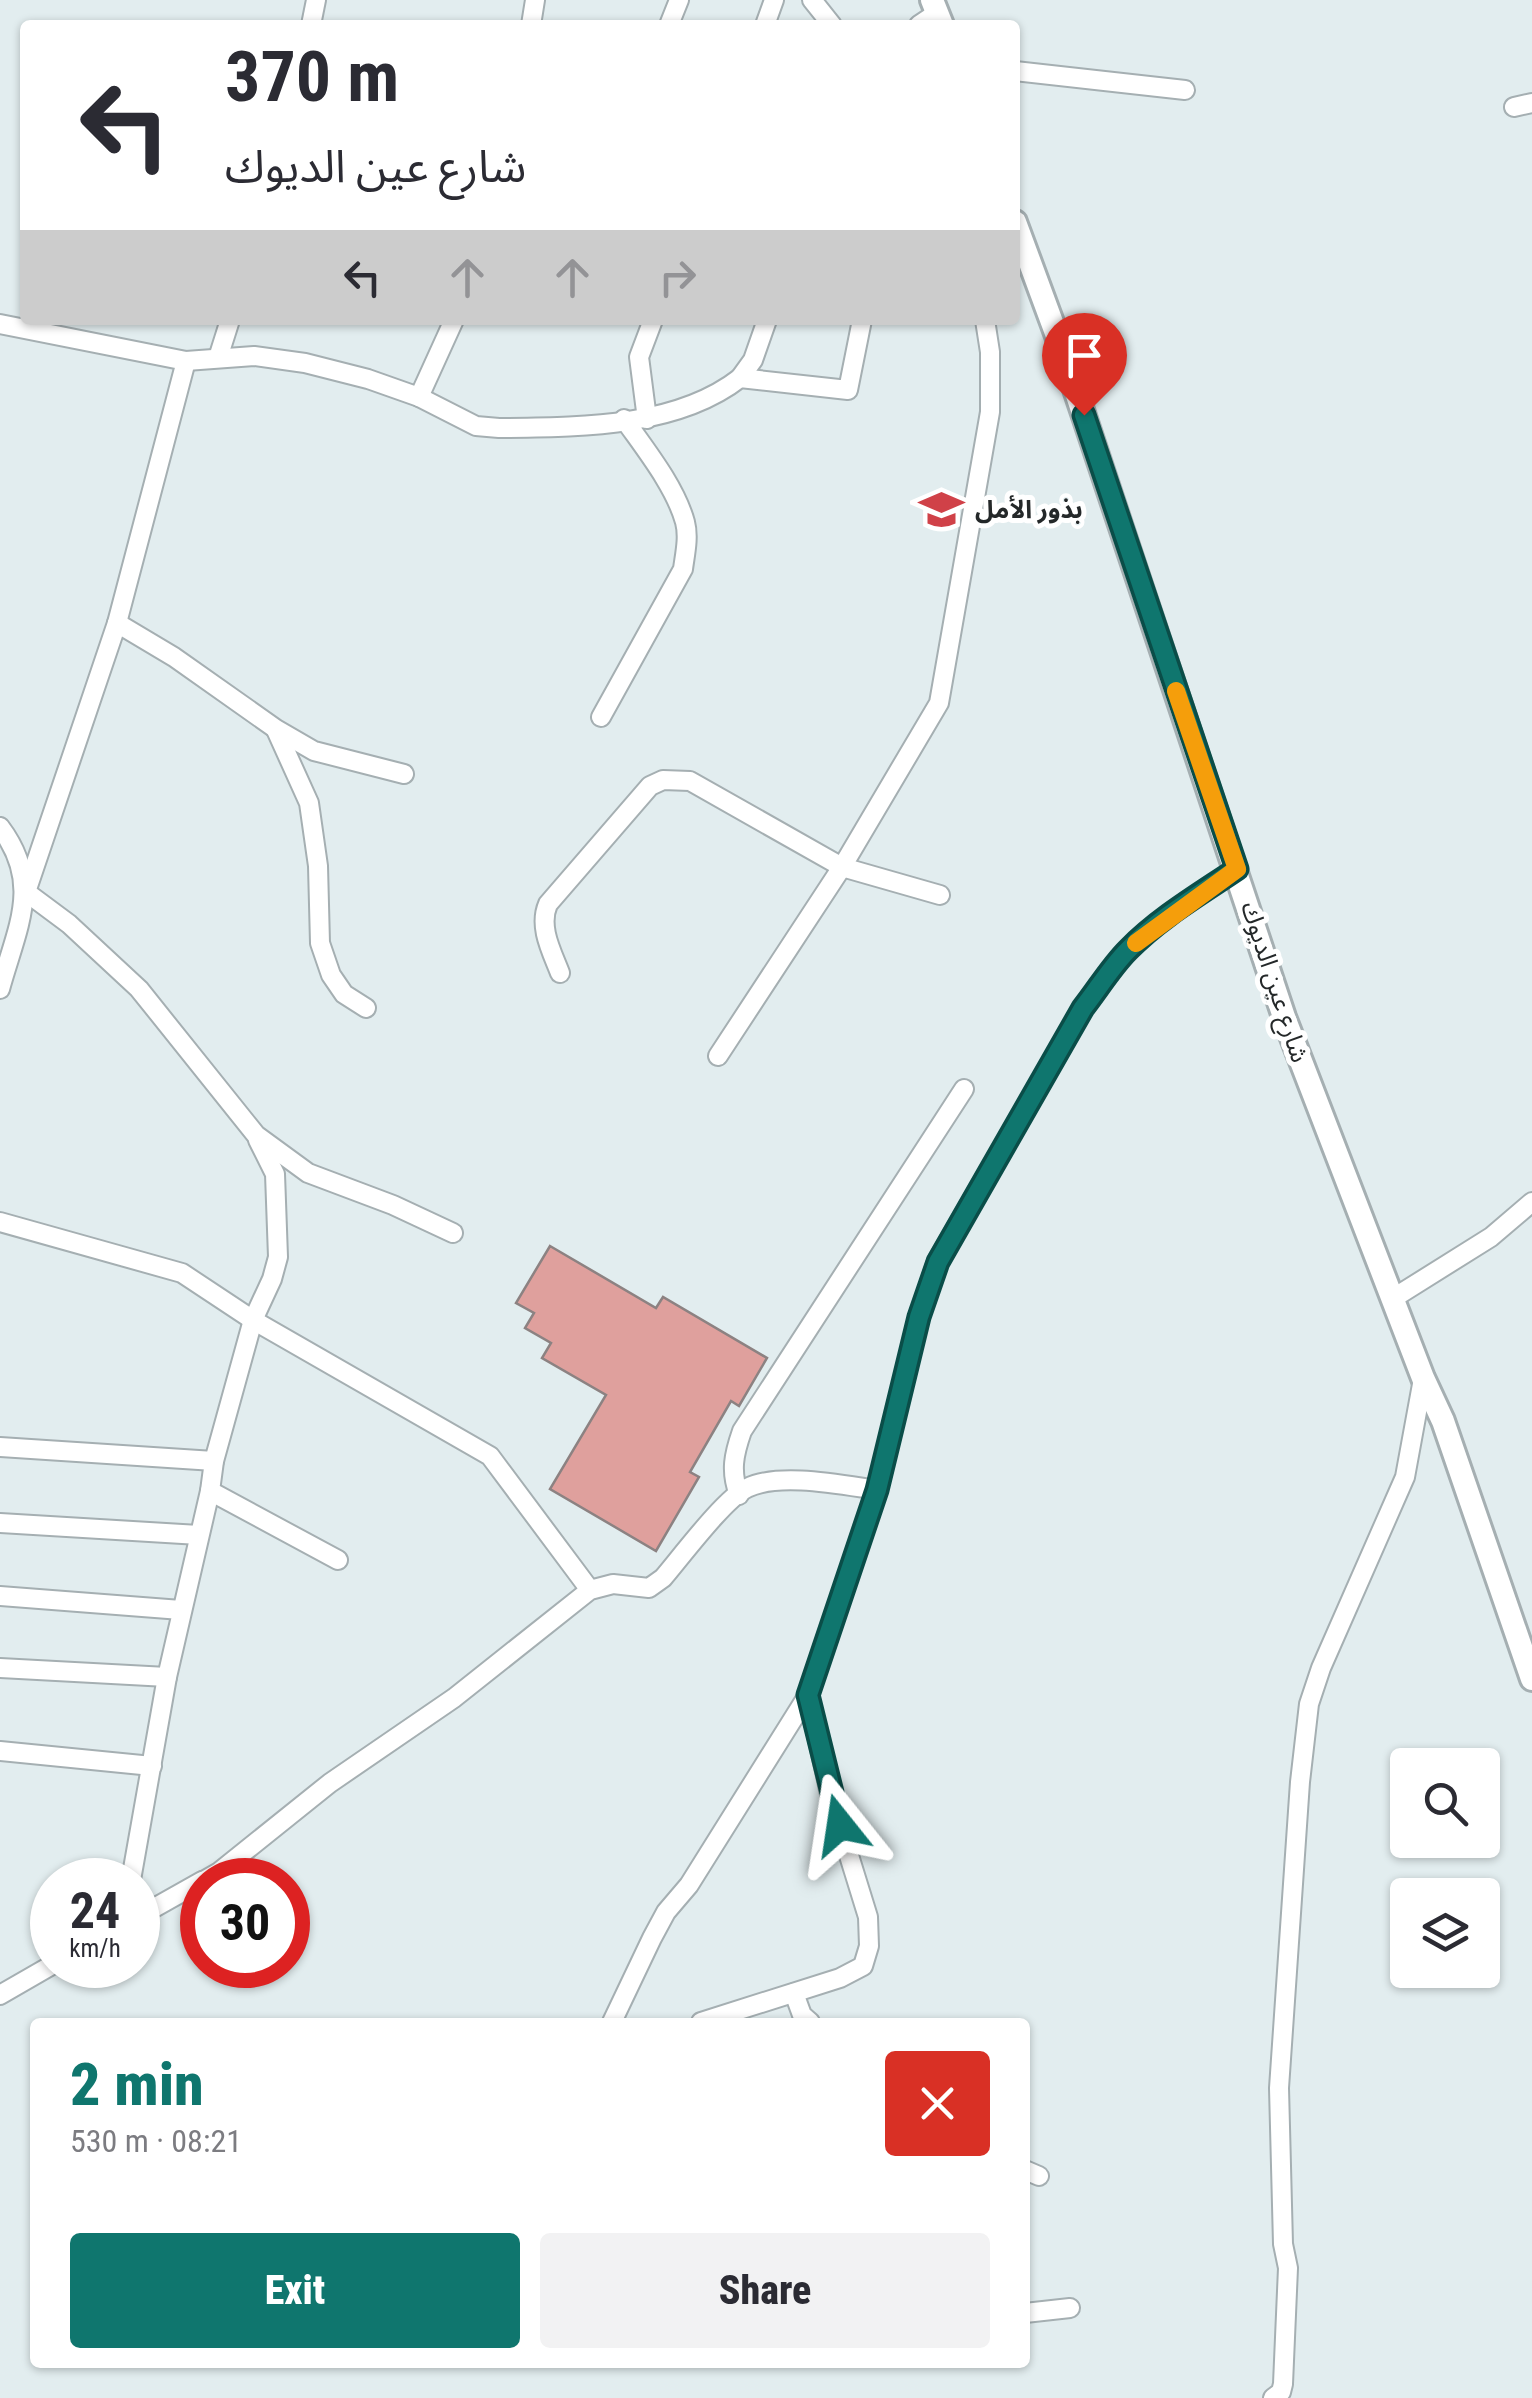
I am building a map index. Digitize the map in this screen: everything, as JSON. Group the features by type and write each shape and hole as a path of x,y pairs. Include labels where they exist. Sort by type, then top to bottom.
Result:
{"main road":[{"name":"شارع عين الديوك","path":"1020,236 1060,344 1291,1034 1443,1421 1532,1679"}],"street":[{"path":"812,0 828,20"},
{"path":"1020,73 1185,90"},
{"path":"0,324 186,361 254,356 305,364 368,378 419,397 476,426 499,428 647,420 717,396 740,378 753,360 765,325"},
{"path":"218,358 228,325"},
{"path":"419,397 452,325"},
{"path":"647,420 640,357 652,325"},
{"path":"740,378 848,390 861,325"},
{"path":"718,1056 842,867 939,703 990,412 986,325"},
{"path":"0,989 26,892 117,623 186,361"},
{"path":"602,716 683,569 686,545 685,523 676,503 624,419"},
{"path":"117,623 314,751 404,774"},
{"path":"276,729 309,803 318,866 320,943 331,976 344,994 366,1008"},
{"path":"560,973 544,926 548,904 639,796 663,780 690,781 842,867 940,895"},
{"path":"0,827 16,848 26,892 69,924 138,989 256,1135 276,1174 278,1257 252,1320 214,1460 167,1676 135,1858"},
{"path":"614,2018 666,1912 689,1885 808,1695 877,1490 919,1317 938,1262 1083,1008 1126,951 1237,869"},
{"path":"738,1494 732,1478 734,1455 750,1416 964,1089"},
{"path":"256,1135 308,1172 453,1233"},
{"path":"1392,1299 1491,1237 1532,1202"},
{"path":"0,1222 182,1273 252,1320 490,1456 590,1590"},
{"path":"1273,2398 1281,2392 1283,2384 1288,2268 1283,2244 1279,2088 1309,1704 1325,1658 1405,1476 1423,1378"},
{"path":"0,1447 214,1460"},
{"path":"236,1858 330,1782 454,1698 590,1590 613,1584 650,1588 747,1488 790,1480 877,1490"},
{"path":"210,1491 338,1560"},
{"path":"0,1522 200,1535"},
{"path":"0,1596 181,1610"},
{"path":"0,1668 167,1676"},
{"path":"713,2018 840,1978 863,1966 869,1946 868,1917 830,1794 808,1695"},
{"path":"0,1752 152,1766"},
{"path":"0,1995 30,1978"},
{"path":"794,1993 806,2018"},
{"path":"1030,2312 1070,2308"}],"building":[{"path":"550,1246 656,1308 663,1297 767,1358 739,1406 731,1401 690,1472 699,1477 656,1551 550,1489 606,1395 542,1358 551,1343 525,1328 534,1313 516,1303"}],"slow traffic":[{"path":"1136,943 1237,869 1176,691"}],"place":[{"name":"بذور الأمل","path":"942,509"}],"route":[{"path":"840,1825 808,1695 877,1490 919,1317 938,1262 1083,1008 1126,951 1237,869 1084,415"}]}
